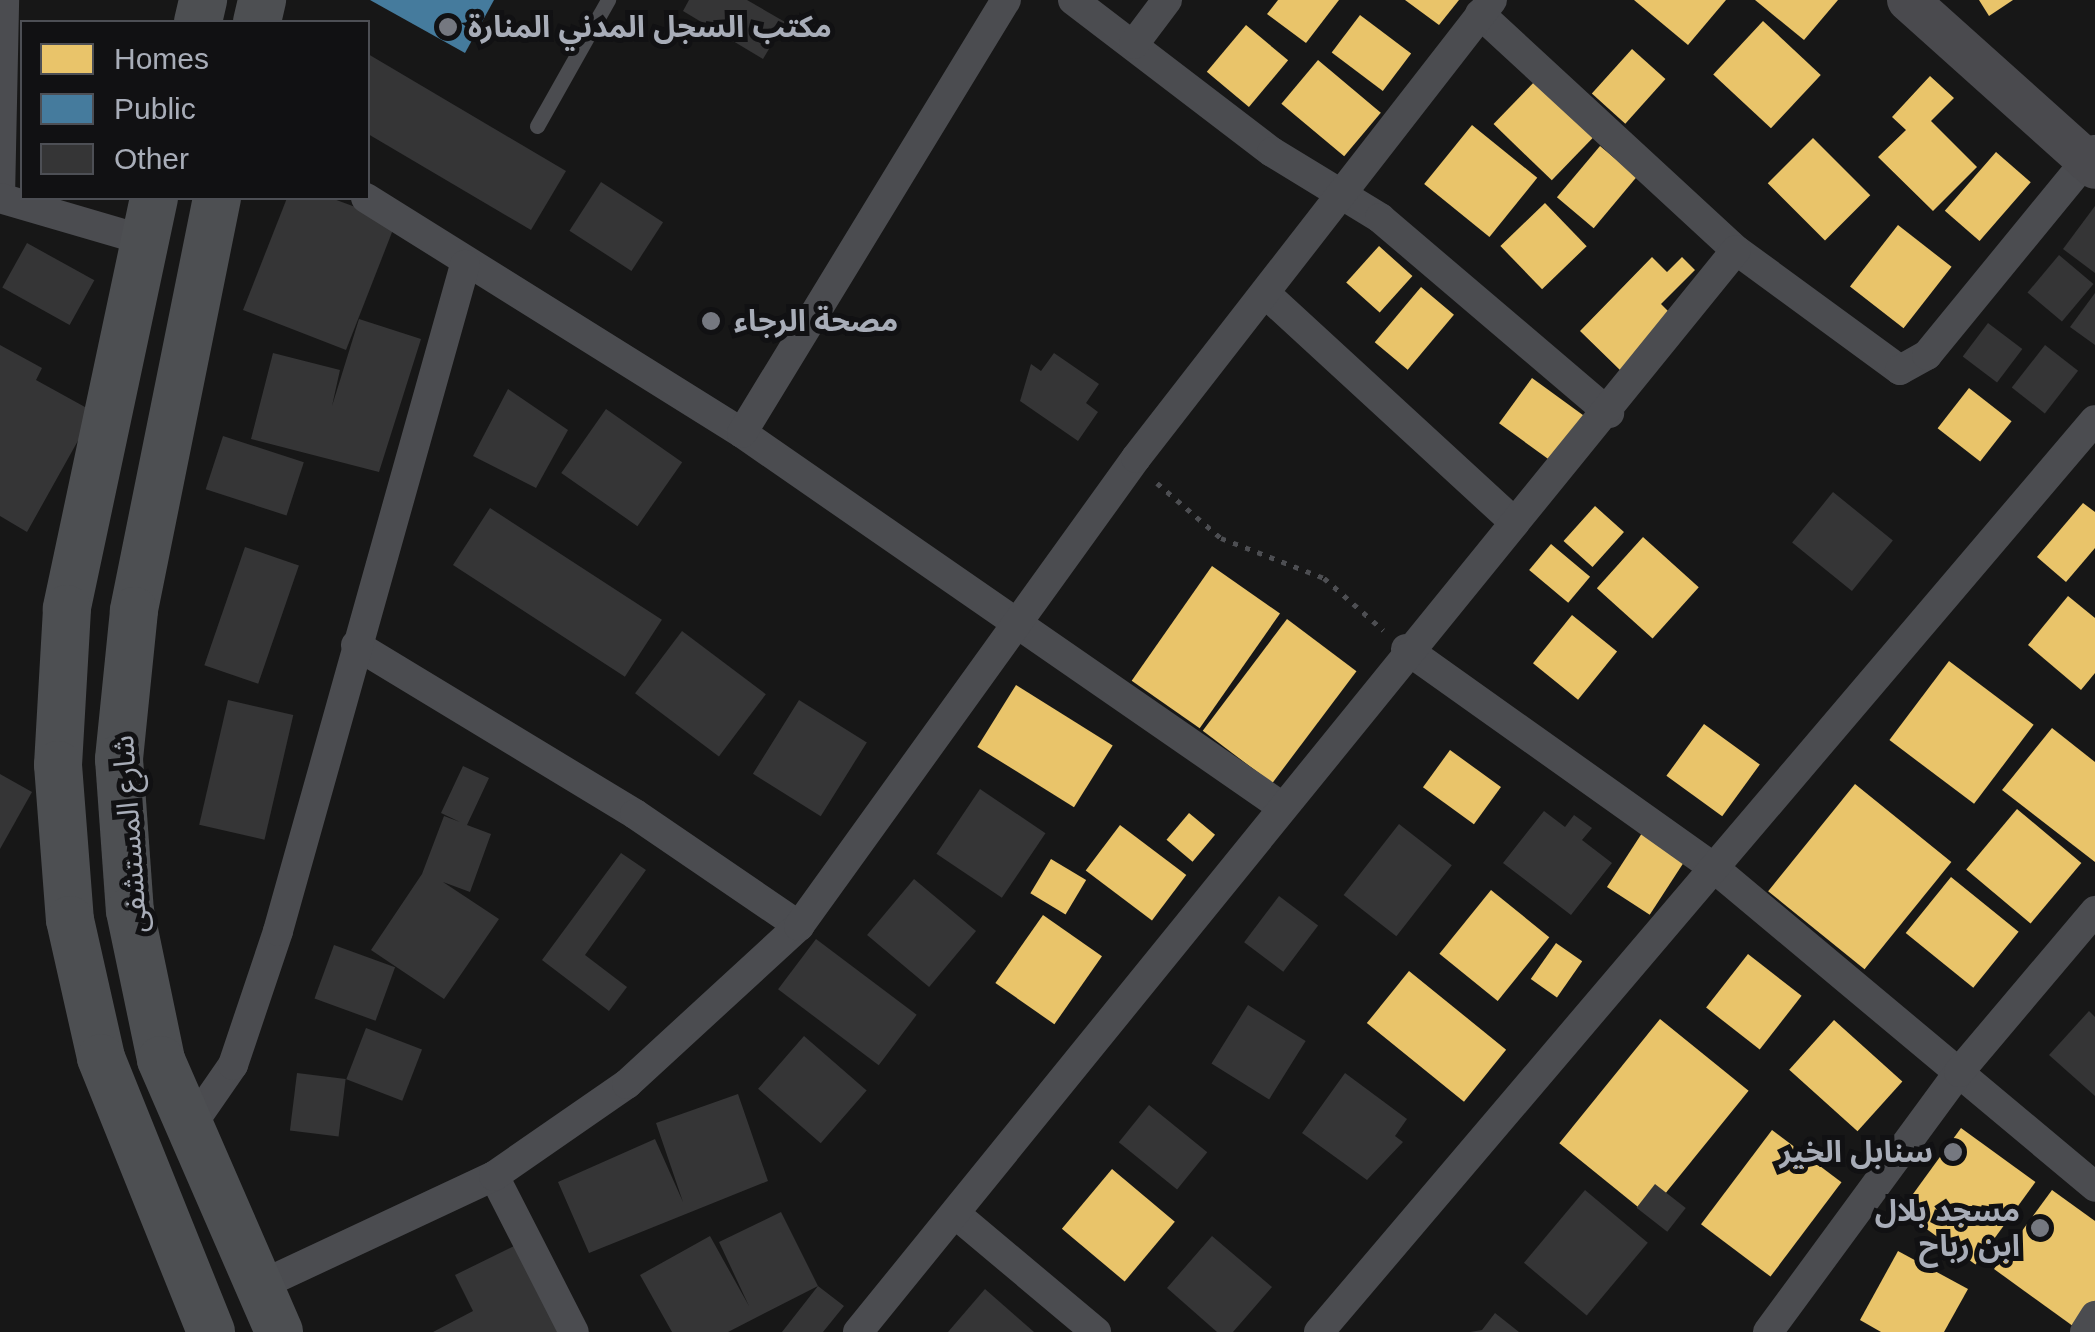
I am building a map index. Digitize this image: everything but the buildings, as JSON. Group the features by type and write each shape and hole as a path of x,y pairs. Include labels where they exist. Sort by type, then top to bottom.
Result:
{"main road":[{"name":"شارع المستشفى","path":"218,200 134,611 119,758 130,911 160,1060 278,1332"},
{"name":"شارع المستشفى","path":"149,219 67,610 58,764 70,920 101,1058 211,1332"}],"street":[{"path":"4,0 0,198 149,219"},
{"path":"742,434 1006,0"},
{"path":"1072,0 1342,196 1380,218 1609,414"},
{"path":"1134,44 1167,0"},
{"path":"257,1288 494,1176 627,1084 799,926 1136,458 1486,7 1736,250 1886,366 1916,366 2092,159 1908,0"},
{"path":"369,200 465,265 742,434 1278,804"},
{"path":"858,1332 958,1217 1278,804 1609,414 1736,250"},
{"path":"188,1130 248,1027 465,265"},
{"path":"1266,294 1515,522"},
{"path":"1320,1332 2095,420"},
{"path":"356,645 635,814 799,926"},
{"path":"1406,650 1714,868 2095,1186"},
{"path":"1768,1332 1958,1072 2095,911"},
{"path":"494,1176 574,1332"},
{"path":"958,1217 1096,1332"},
{"path":"2086,1332 2095,1316"}],"lane":[{"path":"537,126 608,0"}],"path":[{"path":"1136,458 1221,538 1324,578 1406,650"}],"place":[{"name":"مكتب السجل المدني المنارة","path":"448,27"},
{"name":"مصحة الرجاء","path":"711,321"},
{"name":"سنابل الخير","path":"1953,1152"},
{"name":"مسجد بلال ابن رباح","path":"2040,1228"}]}
